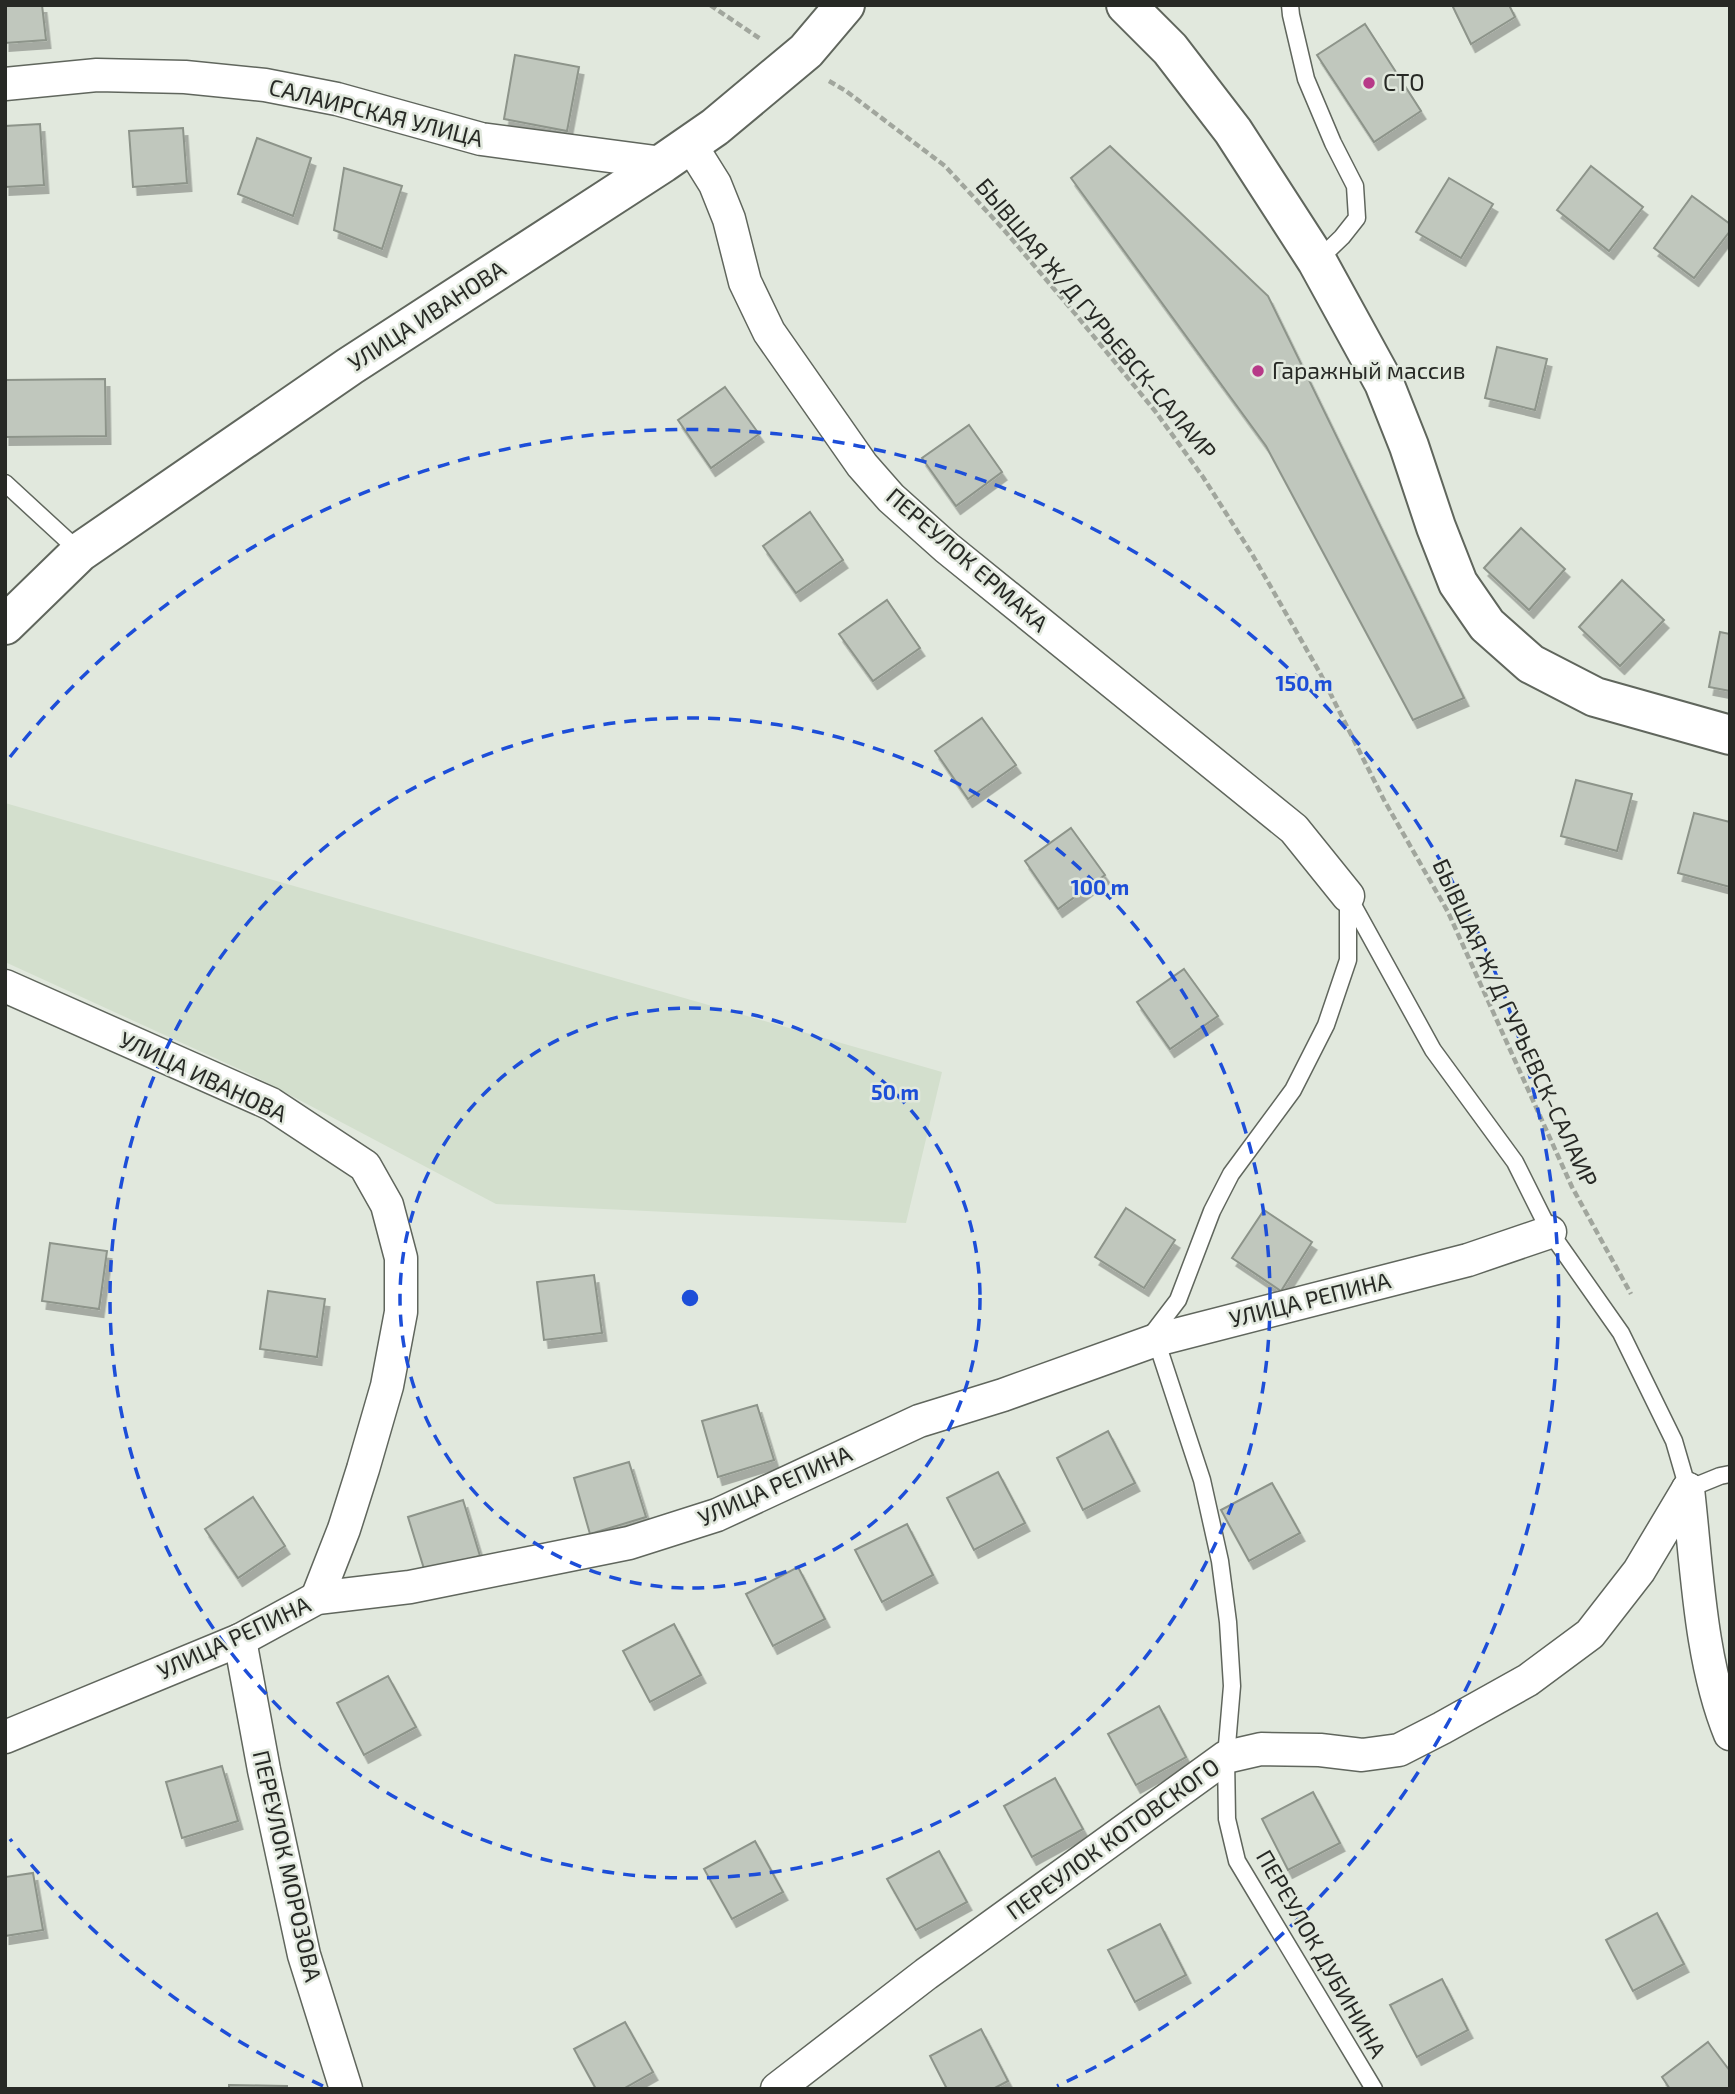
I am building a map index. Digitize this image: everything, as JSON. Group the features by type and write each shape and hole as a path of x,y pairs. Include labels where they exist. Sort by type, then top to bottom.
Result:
{"street":[{"name":"УЛИЦА ИВАНОВА","path":"5,625 80,552 350,366 715,127 806,51 845,5"},
{"path":"1126,5 1170,49 1233,131 1317,261 1384,383 1458,583 1487,625 1531,664 1595,697 1730,734"},
{"name":"САЛАИРСКАЯ УЛИЦА","path":"5,84 97,75 185,77 265,85 337,99 481,139 677,154"},
{"name":"ПЕРЕУЛОК ЕРМАКА","path":"677,154 715,184 729,219 745,282 769,332 862,465 891,498 947,548 1294,829 1348,896"},
{"name":"УЛИЦА ИВАНОВА","path":"5,986 271,1104 366,1166 387,1205 401,1258 401,1312 387,1386 363,1469 344,1529 317,1598"},
{"name":"УЛИЦА РЕПИНА","path":"5,1737 240,1640 317,1598 410,1587 629,1543 717,1515 919,1421 1003,1395 1150,1343 1468,1260 1550,1232"},
{"path":"1688,1489 1706,1645 1722,1715 1730,1734"},
{"name":"ПЕРЕУЛОК КОТОВСКОГО","path":"777,2089 926,1974 1226,1757 1261,1749 1320,1750 1363,1755 1399,1749 1528,1680 1590,1634 1639,1571 1688,1489"},
{"name":"ПЕРЕУЛОК МОРОЗОВА","path":"240,1640 264,1770 304,1955 346,2089"}],"lane":[{"path":"1290,5 1306,79 1355,186 1357,218 1317,261"},
{"path":"5,482 80,552"},
{"path":"1348,896 1433,1049 1515,1162 1550,1232 1621,1333 1674,1441 1688,1489 1720,1475 1730,1474"},
{"path":"1150,1343 1178,1300 1212,1211 1231,1174 1293,1090 1326,1025 1348,960 1348,896"},
{"name":"ПЕРЕУЛОК ДУБИНИНА","path":"1150,1343 1202,1480 1220,1561 1228,1622 1232,1686 1226,1757 1227,1819 1237,1861 1374,2089"}],"path":[{"name":"БЫВШАЯ Ж/Д ГУРЬЕВСК-САЛАИР","path":"710,5 846,91 946,166 1077,316 1155,411 1203,477 1252,554 1320,673 1384,800 1448,912 1572,1187 1634,1300"}],"shaded area":[{"path":"5,803 942,1072 906,1223 496,1204 250,1074 5,962"}],"building":[{"path":"5,5 42,5 46,40 5,43"},
{"path":"1452,5 1509,5 1515,17 1471,44"},
{"name":"СТО","path":"1365,24 1421,111 1374,142 1317,55"},
{"path":"515,55 579,67 567,131 504,119"},
{"path":"40,124 44,185 5,187 5,126"},
{"path":"183,128 187,183 133,187 129,131"},
{"path":"257,138 311,158 293,216 238,194"},
{"name":"Гаражный массив","path":"1110,146 1268,296 1464,698 1413,720 1266,446 1071,178"},
{"path":"1591,166 1643,207 1609,251 1557,210"},
{"path":"344,168 402,186 382,249 334,230"},
{"path":"1449,178 1493,204 1461,258 1416,232"},
{"path":"1692,196 1730,224 1730,231 1694,278 1654,248"},
{"path":"1497,347 1547,359 1535,410 1485,398"},
{"path":"105,379 106,436 5,437 5,380"},
{"path":"725,387 759,434 711,468 678,420"},
{"path":"969,425 1002,472 956,506 922,458"},
{"path":"810,512 843,560 796,593 763,546"},
{"path":"1521,528 1565,569 1529,610 1484,568"},
{"path":"1622,580 1664,620 1620,666 1579,627"},
{"path":"887,600 920,648 873,681 839,634"},
{"path":"1720,632 1730,634 1730,691 1709,687"},
{"path":"982,718 1016,765 968,799 935,751"},
{"path":"1576,780 1632,794 1617,851 1561,836"},
{"path":"1694,813 1730,822 1730,887 1678,873"},
{"path":"1071,828 1105,875 1058,909 1025,861"},
{"path":"1184,969 1218,1016 1170,1049 1137,1002"},
{"path":"1126,1208 1175,1240 1144,1288 1095,1257"},
{"path":"1264,1210 1312,1242 1281,1291 1232,1258"},
{"path":"50,1243 107,1251 99,1309 42,1301"},
{"path":"594,1275 602,1333 544,1340 537,1282"},
{"path":"268,1291 325,1299 317,1357 260,1349"},
{"path":"757,1405 774,1460 718,1477 702,1421"},
{"path":"1108,1431 1135,1483 1083,1510 1057,1458"},
{"path":"629,1462 646,1517 590,1534 574,1478"},
{"path":"998,1472 1025,1523 974,1550 947,1498"},
{"path":"1272,1483 1300,1533 1249,1561 1221,1510"},
{"path":"253,1497 285,1546 238,1578 205,1529"},
{"path":"463,1500 480,1556 425,1572 408,1517"},
{"path":"907,1524 933,1575 882,1602 855,1550"},
{"path":"798,1567 825,1619 773,1646 746,1594"},
{"path":"674,1624 701,1675 650,1702 623,1651"},
{"path":"388,1676 416,1727 364,1755 337,1703"},
{"path":"1159,1706 1186,1757 1136,1785 1108,1734"},
{"path":"222,1766 238,1821 182,1838 166,1782"},
{"path":"1055,1778 1083,1829 1032,1857 1004,1806"},
{"path":"1313,1792 1340,1843 1288,1870 1262,1819"},
{"path":"755,1841 783,1892 732,1919 704,1869"},
{"path":"939,1851 967,1902 916,1930 887,1879"},
{"path":"33,1873 43,1930 5,1936 5,1877"},
{"path":"1657,1913 1684,1964 1633,1991 1606,1940"},
{"path":"1160,1924 1186,1975 1135,2002 1108,1950"},
{"path":"1442,1979 1468,2030 1417,2057 1390,2005"},
{"path":"625,2022 653,2072 623,2089 596,2089 574,2049"},
{"path":"981,2029 1008,2081 993,2089 947,2089 930,2056"},
{"path":"1708,2042 1730,2071 1730,2089 1670,2089 1662,2077"},
{"path":"229,2085 287,2086 287,2089 229,2089"}],"place":[{"name":"СТО","path":"1369,83"},
{"name":"Гаражный массив","path":"1258,371"}]}
